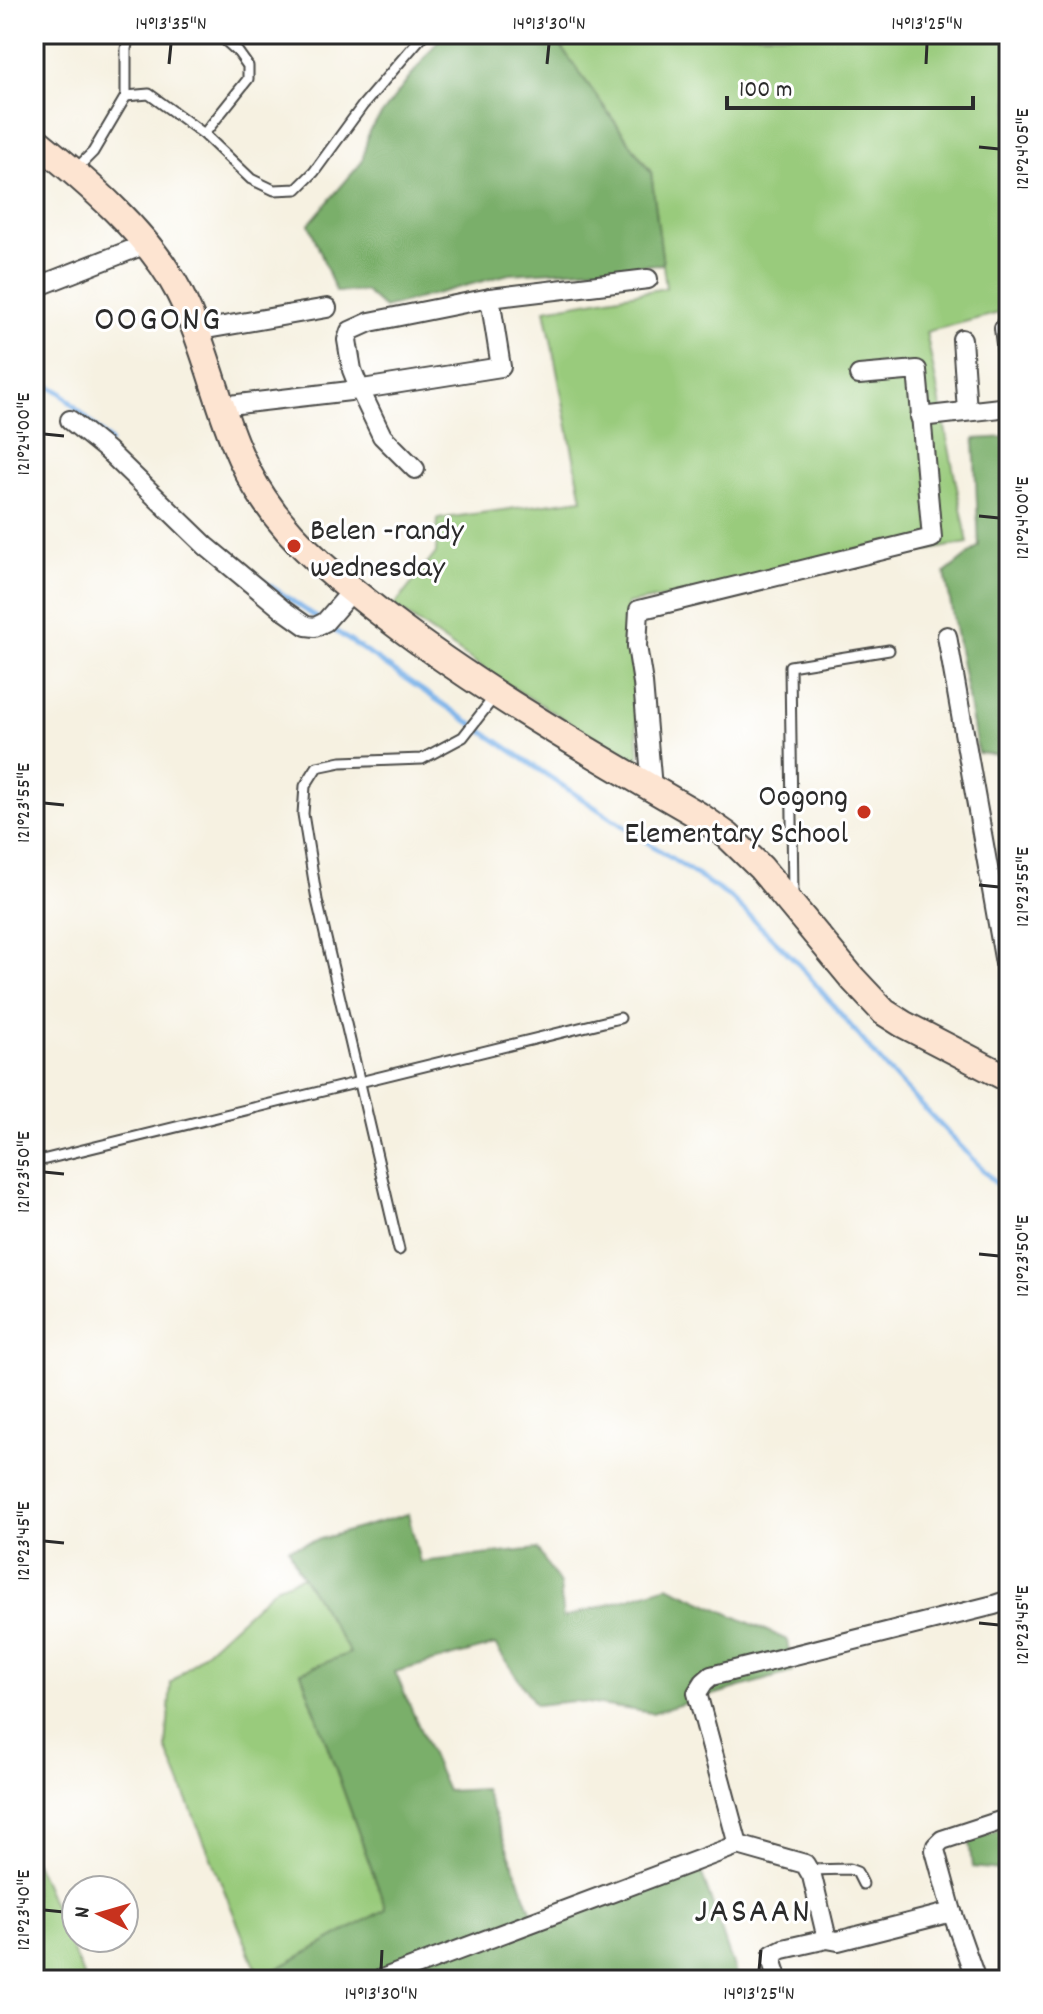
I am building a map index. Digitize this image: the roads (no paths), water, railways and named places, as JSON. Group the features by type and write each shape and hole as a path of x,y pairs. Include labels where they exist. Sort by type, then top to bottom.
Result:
{"main road":[{"path":"34,139 74,171 146,244 179,293 245,465 264,501 287,528 352,591 496,695 728,836 793,904 860,988 884,1012 1009,1079"}],"street":[{"path":"34,288 146,244"},
{"path":"415,469 382,436 360,390 352,370 347,340 350,331 370,322 490,298 648,279"},
{"path":"221,406 360,390 501,367 490,298"},
{"path":"195,331 327,308"},
{"path":"1004,328 1009,368"},
{"path":"962,339 967,411"},
{"path":"652,788 648,727 637,646 639,610 932,538 917,370 859,375"},
{"path":"920,417 1009,407"},
{"path":"70,420 107,450 206,546 306,626 321,624 352,591"},
{"path":"947,636 1009,986"},
{"path":"738,1845 697,1693 704,1682 711,1676 1009,1600"},
{"path":"976,1980 952,1912 935,1850 942,1840 1009,1818"},
{"path":"379,1980 738,1845 805,1864 827,1939"},
{"path":"778,1980 773,1954 783,1949 827,1939 838,1941 952,1912"}],"lane":[{"path":"74,171 93,152 126,96 129,34"},
{"path":"204,134 248,79 248,66 218,34"},
{"path":"126,96 149,94 204,134 251,179 274,190 297,189 424,34"},
{"path":"793,904 790,666 889,650"},
{"path":"399,1250 317,900 303,814 305,786 317,767 341,762 422,759 455,742 469,730 496,695"},
{"path":"34,1162 620,1018"},
{"path":"809,1870 849,1869 857,1872 863,1884"}],"waterway":[{"path":"34,379 60,392 110,442"},
{"path":"198,526 220,547"},
{"path":"256,576 320,620"},
{"path":"328,626 731,898 796,961 887,1069 1009,1197"}],"place":[{"name":"Belen -randy wednesday","path":"294,546"},
{"name":"Oogong Elementary School","path":"864,812"}],"district":[{"name":"OOGONG","path":"158,316"},
{"name":"JASAAN","path":"753,1908"}]}
